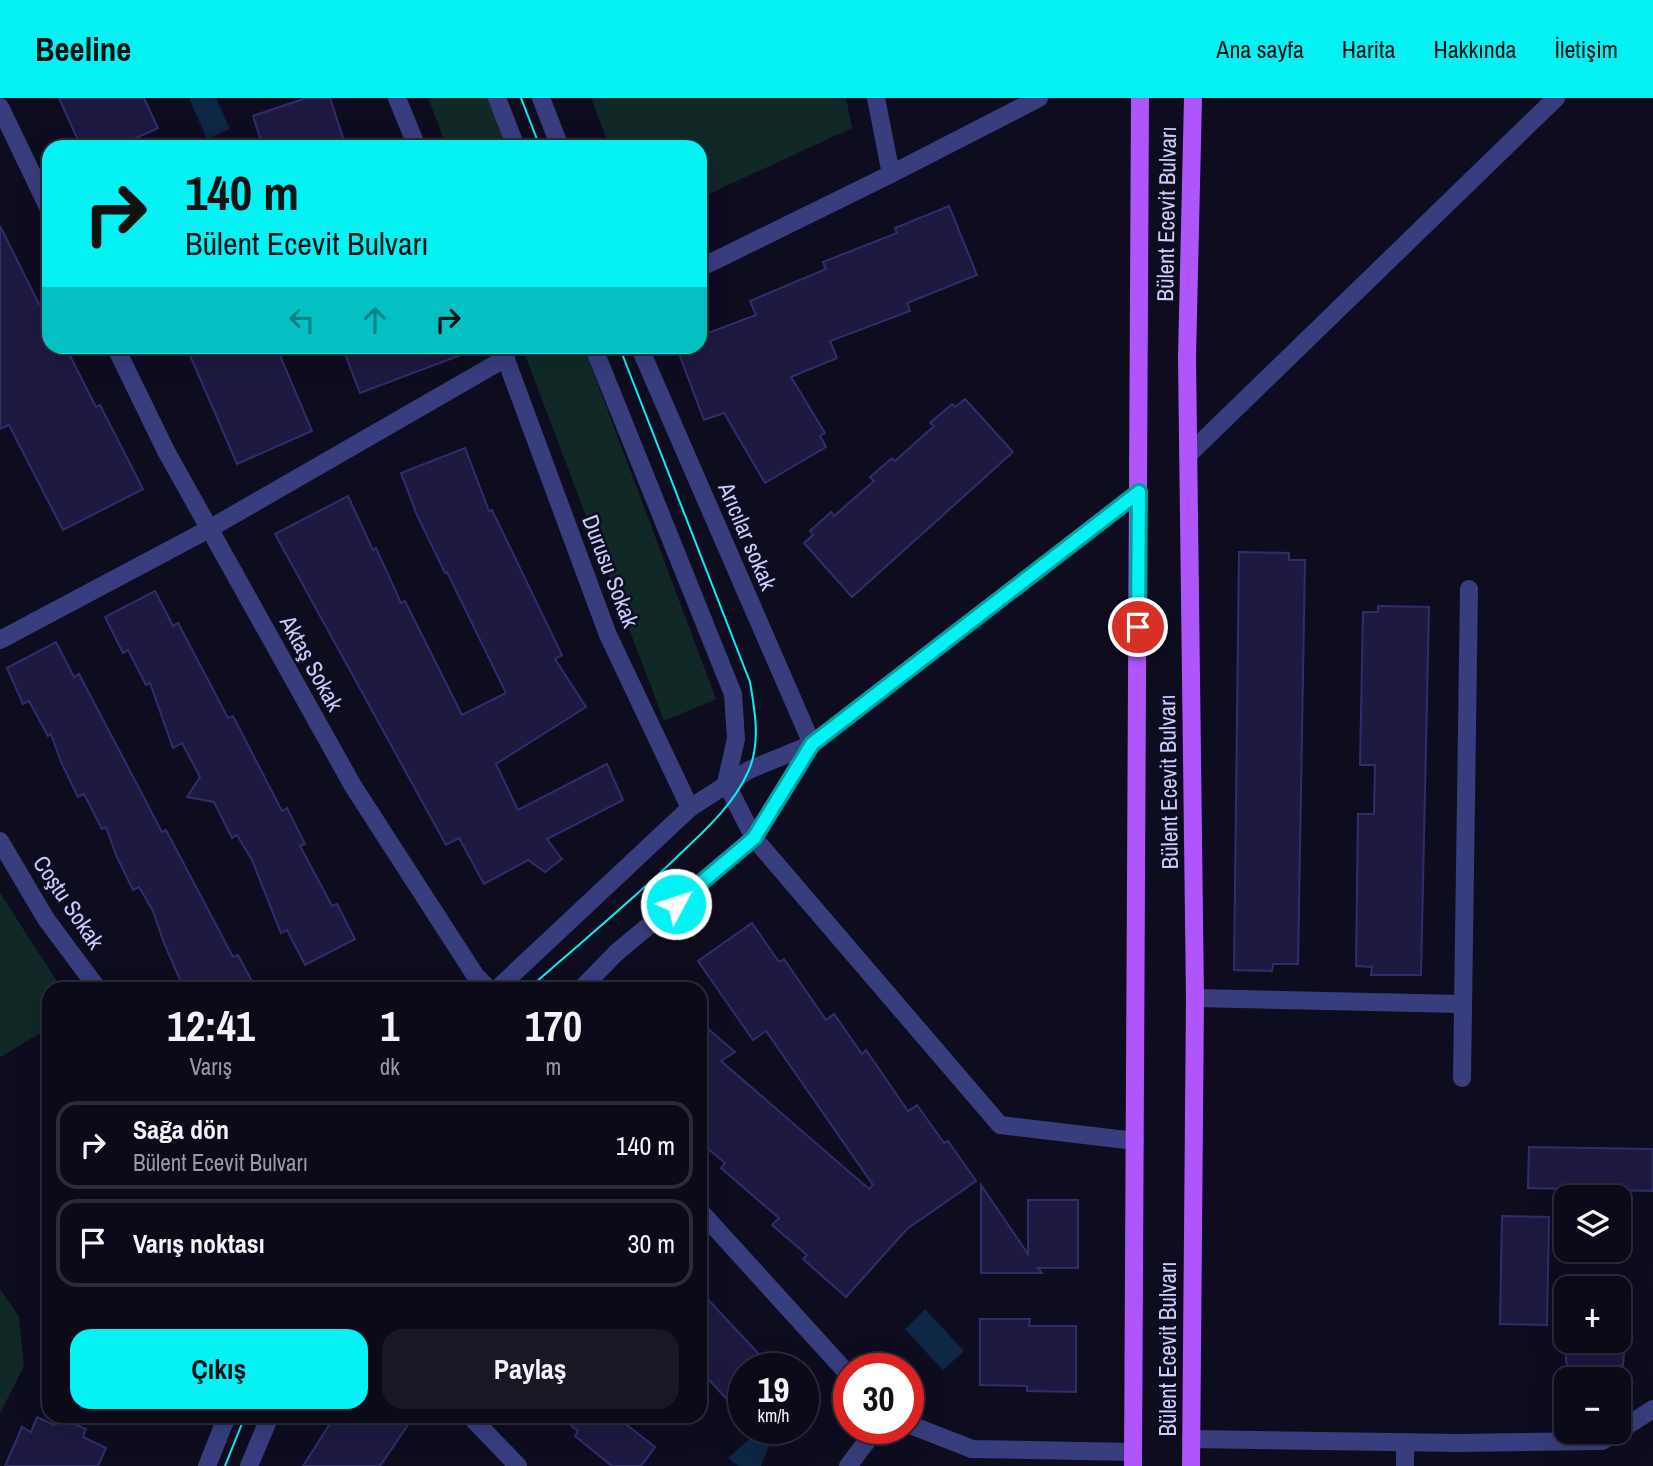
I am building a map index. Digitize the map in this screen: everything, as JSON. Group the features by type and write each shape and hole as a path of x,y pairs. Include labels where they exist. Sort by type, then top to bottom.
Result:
{"main road":[{"name":"Bülent Ecevit Bulvarı","path":"1133,1459 1140,98"},
{"name":"Bülent Ecevit Bulvarı","path":"1191,1466 1195,998 1187,358 1193,98"}],"street":[{"path":"397,98 414,140"},
{"path":"497,98 513,140"},
{"path":"541,98 557,140"},
{"path":"876,98 891,174"},
{"path":"707,265 1039,98"},
{"path":"1188,455 1556,98"},
{"path":"0,107 42,194"},
{"name":"Aktaş Sokak","path":"120,354 166,451 353,786 482,982"},
{"path":"0,640 209,529 500,354"},
{"name":"Durusu Sokak","path":"504,354 608,635 691,808"},
{"path":"596,354 733,694 736,739 726,783 754,838 1000,1125 1135,1141"},
{"name":"Arıcılar sokak","path":"642,354 812,744"},
{"path":"505,982 691,808 749,770 812,744 1139,492"},
{"path":"1462,1078 1469,589"},
{"path":"588,982 616,953 754,838 812,744"},
{"name":"Coştu Sokak","path":"1,844 46,919 93,982"},
{"path":"1195,998 1461,1004"},
{"path":"707,1219 833,1357"},
{"path":"1631,1423 1653,1409"},
{"path":"207,1466 224,1423"},
{"path":"249,1466 267,1423"},
{"path":"477,1423 518,1466"},
{"path":"924,1430 972,1449 1066,1458 1133,1459"},
{"path":"1191,1438 1554,1441"},
{"path":"1405,1442 1405,1466"},
{"path":"848,1466 865,1444"}],"green space":[{"path":"428,98 490,98 506,140 444,140"},
{"path":"591,98 846,98 852,128 707,195 707,140 607,140"},
{"path":"525,354 587,354 716,699 664,721"},
{"path":"0,893 57,982 42,982 42,1032 0,1057"},
{"path":"0,1289 19,1317 24,1366 0,1413"}],"water":[{"path":"189,98 216,98 230,129 207,139"},
{"path":"925,1309 964,1351 943,1370 905,1329"},
{"path":"744,1444 770,1444 761,1466 738,1466 728,1458"}],"building":[{"path":"59,98 144,98 158,128 131,140 78,140"},
{"path":"306,98 330,98 344,140 261,140 253,116"},
{"path":"949,206 977,275 907,303 910,311 830,341 837,358 791,377 825,433 820,436 826,447 765,483 724,413 704,420 679,354 707,354 707,333 756,315 750,301 826,269 823,262 897,233 895,228"},
{"path":"0,226 39,304 42,302 42,354 69,354 96,407 100,405 143,489 63,530 9,425 0,429"},
{"path":"189,354 279,354 312,431 237,464"},
{"path":"345,354 464,354 360,393"},
{"path":"965,399 1013,452 852,597 804,543 813,535 810,531 831,512 834,516 874,481 870,477 892,458 895,461 934,426 930,423 952,404 955,407"},
{"path":"465,448 489,511 492,510 562,655 555,659 586,707 496,764 518,810 607,764 623,800 547,839 562,859 545,872 528,860 484,884 459,838 446,845 275,534 348,496 373,550 376,548 401,603 405,601 462,715 506,693 417,515 401,473"},
{"path":"1239,552 1289,553 1289,560 1305,560 1298,964 1273,964 1272,971 1234,970"},
{"path":"155,591 173,626 178,623 228,718 233,716 282,811 287,808 305,844 300,846 332,906 337,904 355,939 305,965 287,930 281,933 252,860 237,835 232,838 214,802 187,797 200,777 182,743 173,748 150,683 146,685 128,650 123,653 105,617"},
{"path":"1378,606 1429,607 1421,975 1371,975 1372,967 1356,966 1358,814 1374,814 1375,765 1360,765 1363,612 1378,612"},
{"path":"56,642 74,677 79,674 162,832 166,830 233,957 238,955 252,982 181,982 153,911 139,887 133,890 106,827 102,829 84,794 78,797 51,734 48,736 29,701 23,704 7,668"},
{"path":"752,923 779,962 784,959 826,1020 834,1014 862,1054 866,1050 908,1111 917,1105 944,1143 948,1141 976,1181 907,1229 846,1297 803,1259 807,1255 772,1225 779,1218 721,1168 725,1163 707,1148 707,1028 735,1052 721,1061 869,1189 873,1185 766,1031 753,1040 698,961"},
{"path":"1529,1147 1653,1149 1653,1191 1631,1190 1631,1185 1554,1185 1554,1189 1528,1188"},
{"path":"981,1185 1028,1254 1028,1200 1078,1200 1078,1268 1038,1268 1042,1273 981,1273"},
{"path":"1502,1216 1549,1217 1547,1325 1500,1324"},
{"path":"707,1298 758,1353 728,1353 728,1401 707,1378"},
{"path":"980,1319 1030,1319 1029,1326 1076,1326 1076,1392 1027,1391 1027,1386 980,1385"},
{"path":"1566,1353 1624,1353 1623,1365 1620,1367 1568,1367"},
{"path":"37,1417 42,1419 42,1423 72,1423 86,1429 83,1437 106,1448 98,1466 5,1466 22,1427 31,1432"},
{"path":"331,1423 409,1423 380,1466 303,1466"},
{"path":"568,1423 629,1423 627,1425 655,1447 641,1466 612,1466 575,1436 578,1431"}],"tram line":[{"path":"521,98 537,140"},
{"path":"536,982 640,891 717,818 748,772 756,739 750,682 622,354"},
{"path":"225,1466 242,1423"}],"route":[{"path":"676,904 754,838 812,744 1139,492 1138,627"}]}
